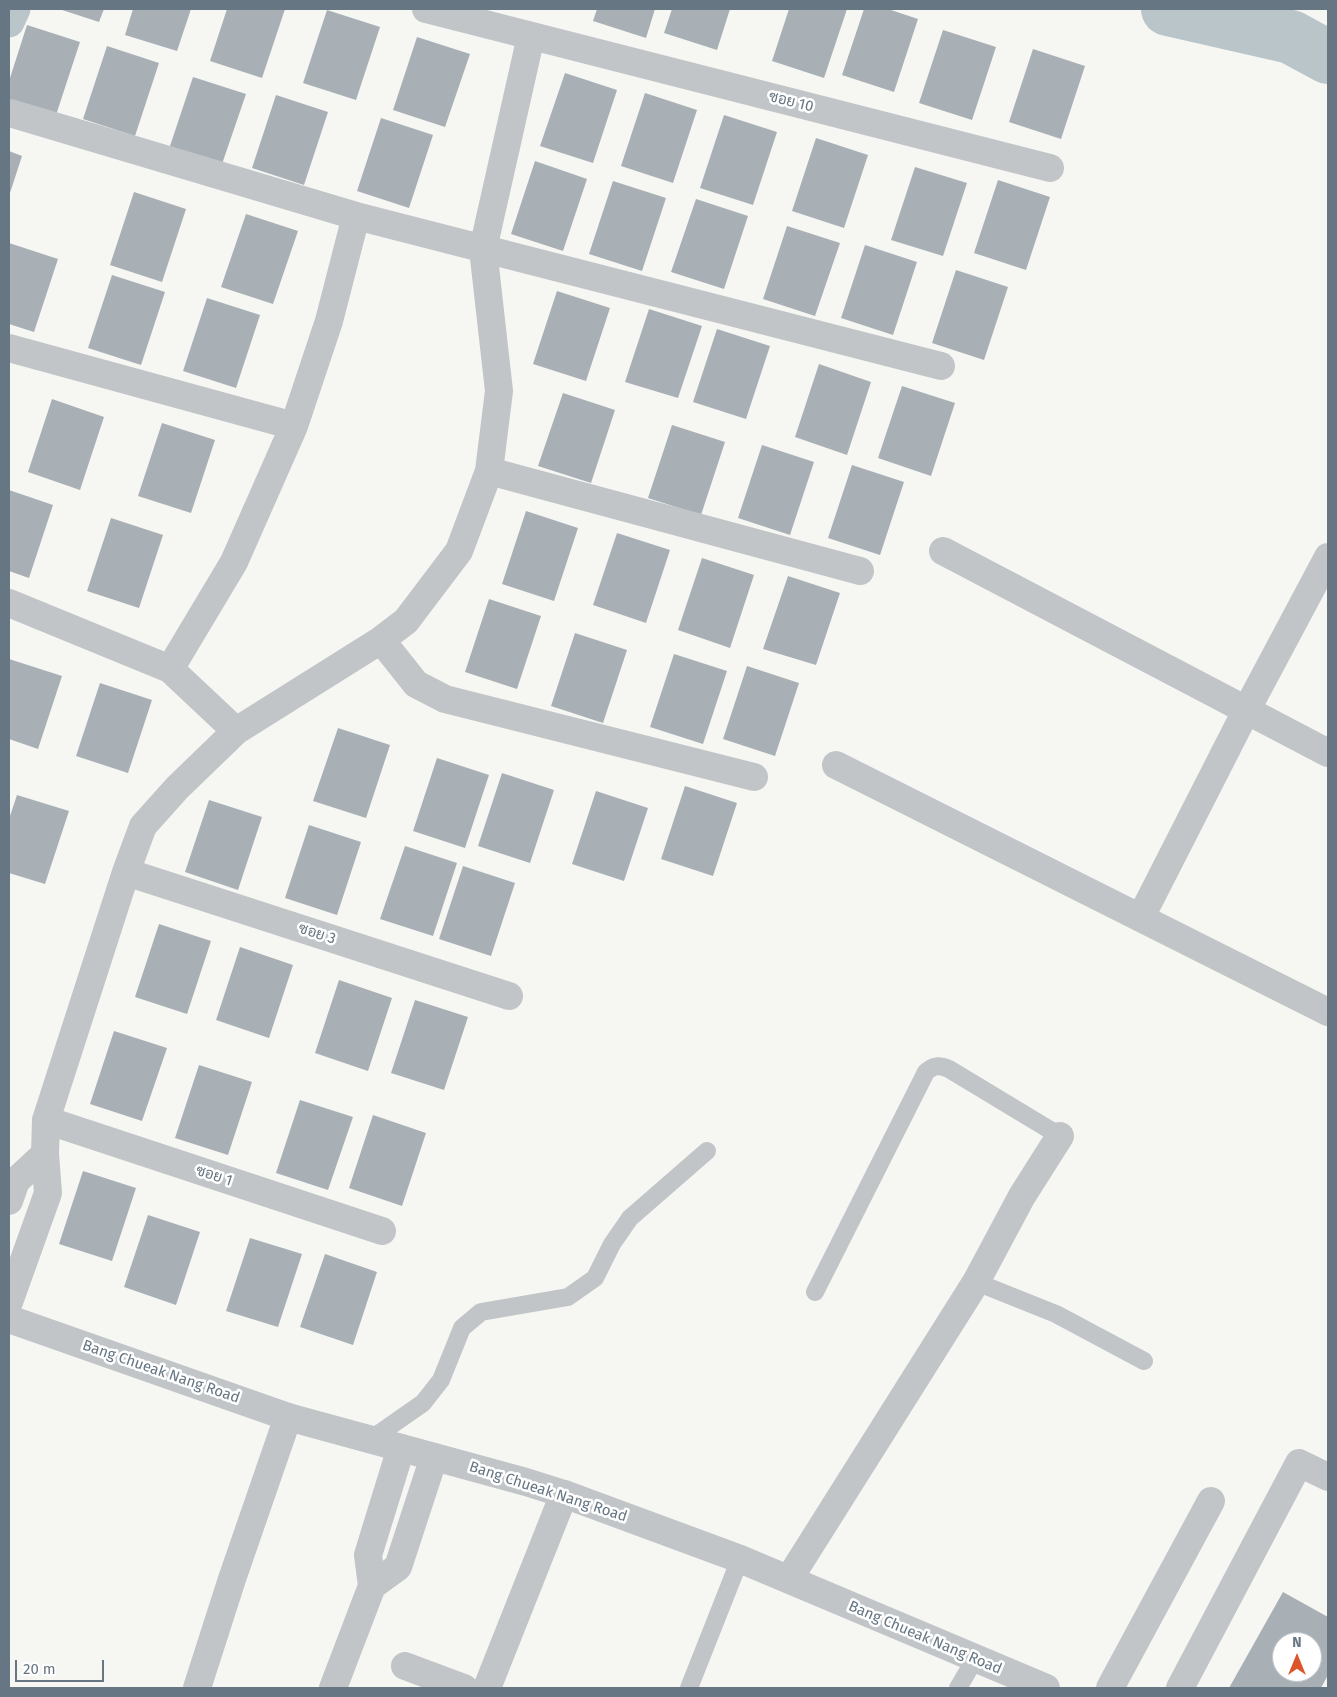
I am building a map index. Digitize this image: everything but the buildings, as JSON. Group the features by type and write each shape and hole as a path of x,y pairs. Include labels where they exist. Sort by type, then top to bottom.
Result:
{"street":[{"name":"ซอย 10","path":"426,9 1050,168"},
{"path":"9,1302 48,1193 45,1154 46,1120 126,872 143,826 177,788 236,731 381,640 406,621 460,551 489,471 500,392 483,249 531,36"},
{"path":"10,114 356,216 941,366"},
{"path":"170,669 234,562 294,426 329,321 356,216"},
{"path":"9,348 294,426"},
{"path":"489,471 860,571"},
{"path":"943,551 1328,753"},
{"path":"1141,917 1246,711 1328,557"},
{"path":"9,603 170,669 236,731"},
{"path":"381,640 416,684 445,698 754,777"},
{"path":"836,764 1328,1012"},
{"name":"ซอย 3","path":"126,872 509,996"},
{"name":"ซอย 1","path":"46,1120 382,1231"},
{"path":"788,1579 976,1282 1022,1196 1060,1136"},
{"path":"9,1201 16,1181 45,1154"},
{"name":"Bang Chueak Nang Road","path":"9,1320 288,1417 564,1494 740,1558 1046,1688"},
{"path":"197,1688 232,1579 288,1417"},
{"path":"333,1688 372,1586 368,1555 401,1448"},
{"path":"372,1586 398,1567 434,1457"},
{"path":"1180,1688 1299,1463 1328,1476"},
{"path":"487,1688 564,1494"},
{"path":"1110,1688 1211,1501"},
{"path":"406,1666 464,1688"}],"lane":[{"path":"816,1292 926,1072 933,1066 939,1065 949,1069 1060,1136"},
{"path":"370,1440 423,1403 441,1380 462,1328 481,1312 568,1297 595,1278 612,1244 630,1218 707,1151"},
{"path":"976,1282 1056,1314 1144,1361"},
{"path":"689,1688 740,1558"},
{"path":"958,1688 975,1659"}],"waterway":[{"path":"9,22 15,9"},
{"path":"1168,9 1291,37 1328,57"}]}
